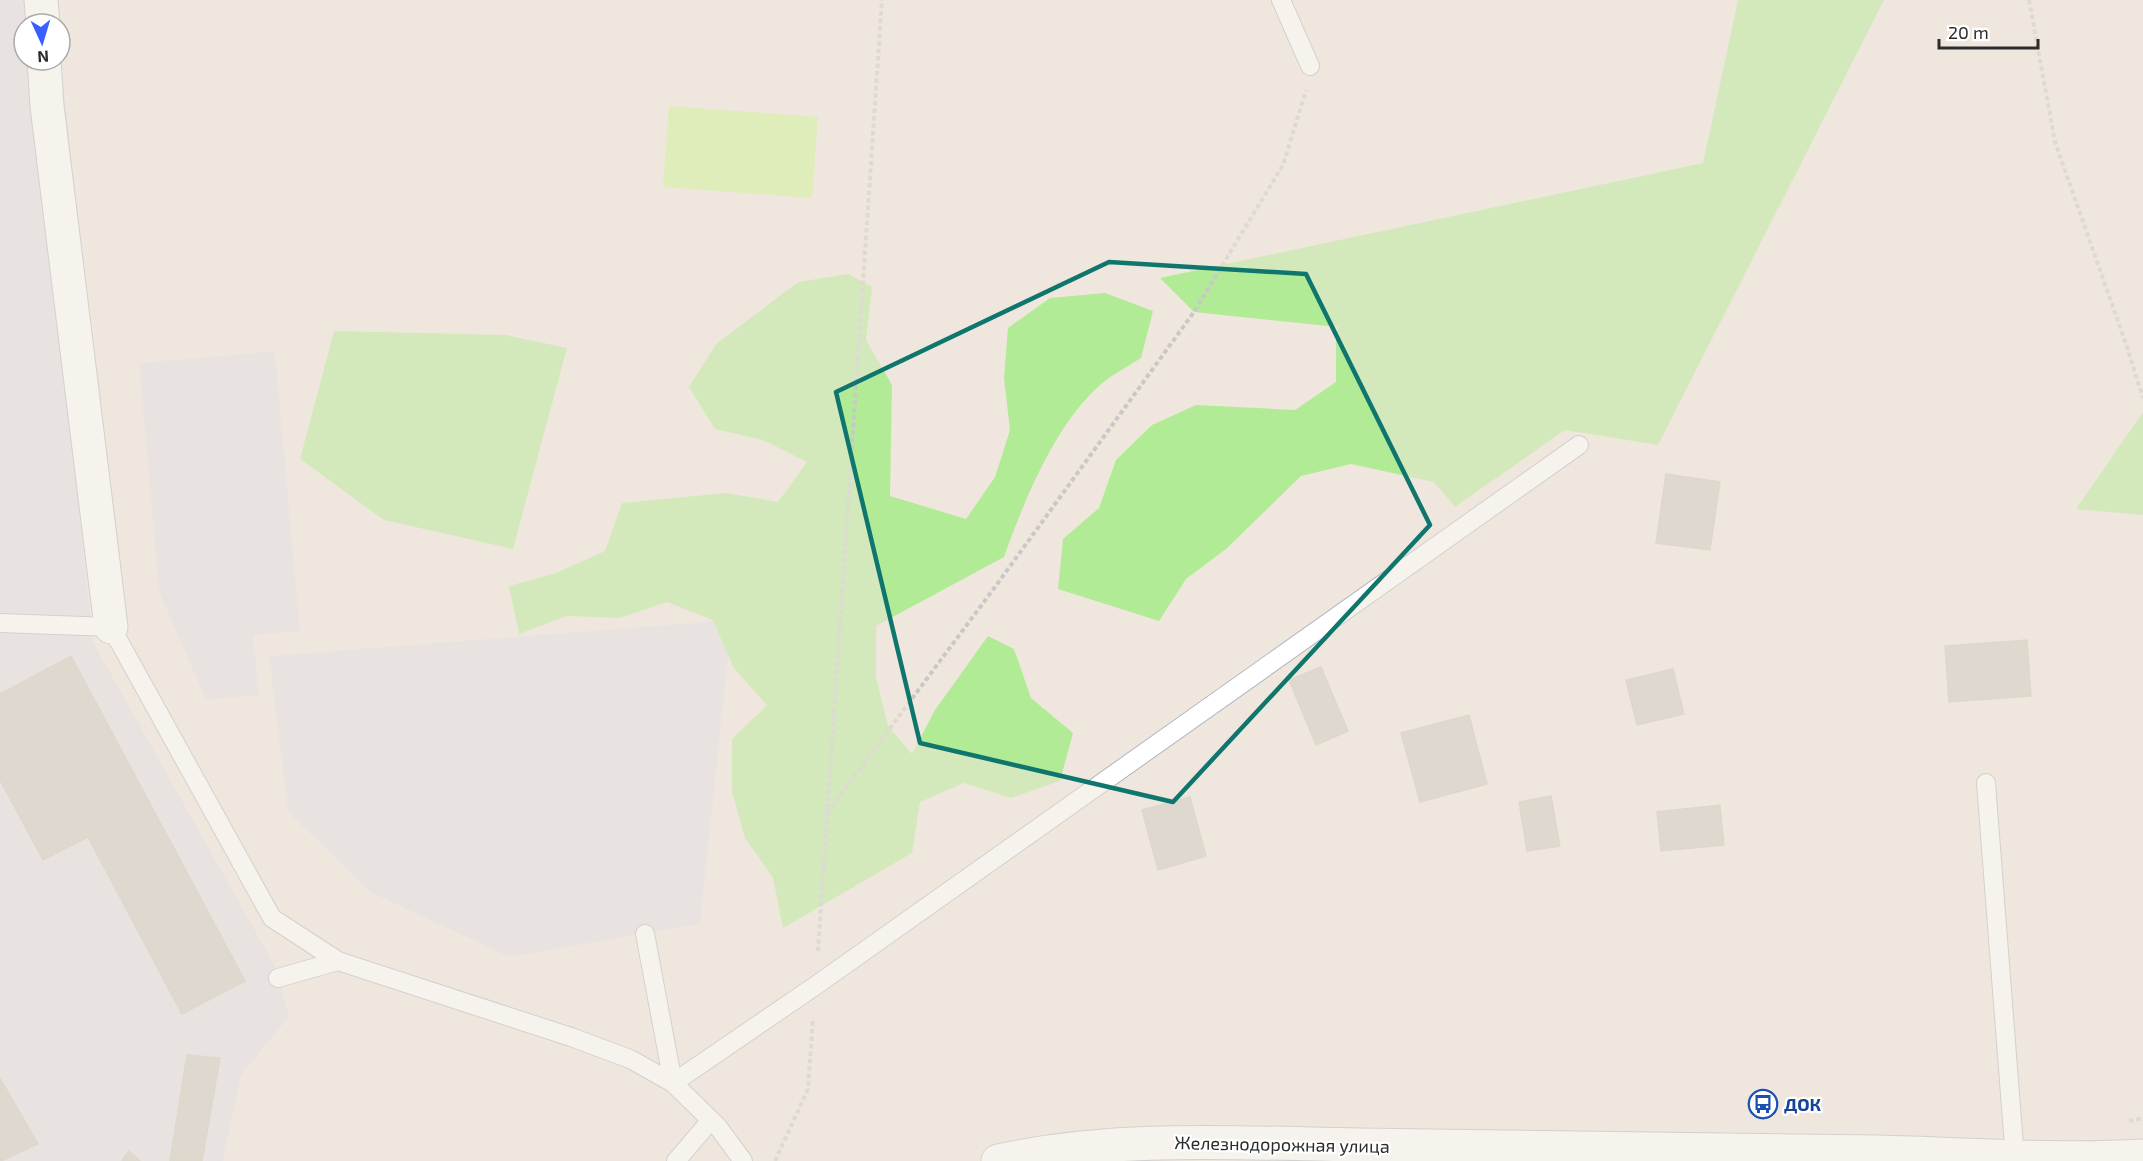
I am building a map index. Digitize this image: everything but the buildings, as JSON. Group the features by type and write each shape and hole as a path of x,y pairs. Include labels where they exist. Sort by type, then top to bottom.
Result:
{"main road":[{"path":"45,72 47,106 111,627"},
{"name":"Железнодорожная улица","path":"998,1161 1034,1153 1162,1142 1861,1152 2015,1159 2094,1160 2143,1156"}],"lane":[{"path":"1281,0 1310,66"},
{"path":"673,1083 815,986 1579,445"},
{"path":"0,622 111,627 272,918 338,961 571,1036 630,1059 673,1083 711,1120 743,1161"},
{"path":"1986,783 2015,1159"},
{"path":"645,934 673,1083"},
{"path":"278,978 338,961"},
{"path":"676,1161 711,1120"}],"path":[{"path":"775,1161 808,1089 882,0"},
{"path":"2029,0 2055,142 2126,341 2143,398"},
{"path":"827,814 1194,312 1283,165 1310,66"}],"highlighted area":[{"path":"1109,262 1306,274 1430,525 1173,802 920,743 836,392"}],"shaded area":[{"path":"0,0 55,0 56,12 12,12 12,72 62,72 90,335 61,338 93,642 275,966 289,1017 241,1075 223,1161 0,1161"},
{"path":"275,351 300,631 253,635 259,695 206,700 159,592 139,363"},
{"path":"732,620 700,924 509,957 372,893 288,812 269,656"}],"green space":[{"path":"1738,0 1884,0 1658,445 1565,430 1455,507 1434,482 1351,464 1301,476 1226,549 1186,579 1159,621 1058,589 1063,539 1099,508 1116,460 1152,425 1196,405 1295,410 1336,382 1336,331 1338,327 1194,312 1160,278 1703,163"},
{"path":"669,106 818,117 812,198 663,187"},
{"path":"848,274 872,287 866,340 892,385 890,496 966,519 995,477 1010,430 1004,378 1008,328 1050,298 1105,293 1153,311 1141,358 1099,386 1068,421 1055,442 1031,489 1004,557 876,626 876,677 888,726 912,754 935,710 988,636 1014,649 1031,698 1073,733 1060,781 1011,798 964,783 920,802 912,853 783,928 773,878 745,838 732,792 732,739 767,705 733,667 713,620 667,602 620,618 566,616 519,634 509,586 556,573 605,551 622,503 726,493 778,502 807,462 763,440 715,429 689,387 716,344 798,282"},
{"path":"334,331 506,335 567,348 513,549 384,520 300,459"},
{"path":"2143,412 2143,515 2076,509"}],"place":[{"name":"ДОК","path":"1763,1104"}]}
